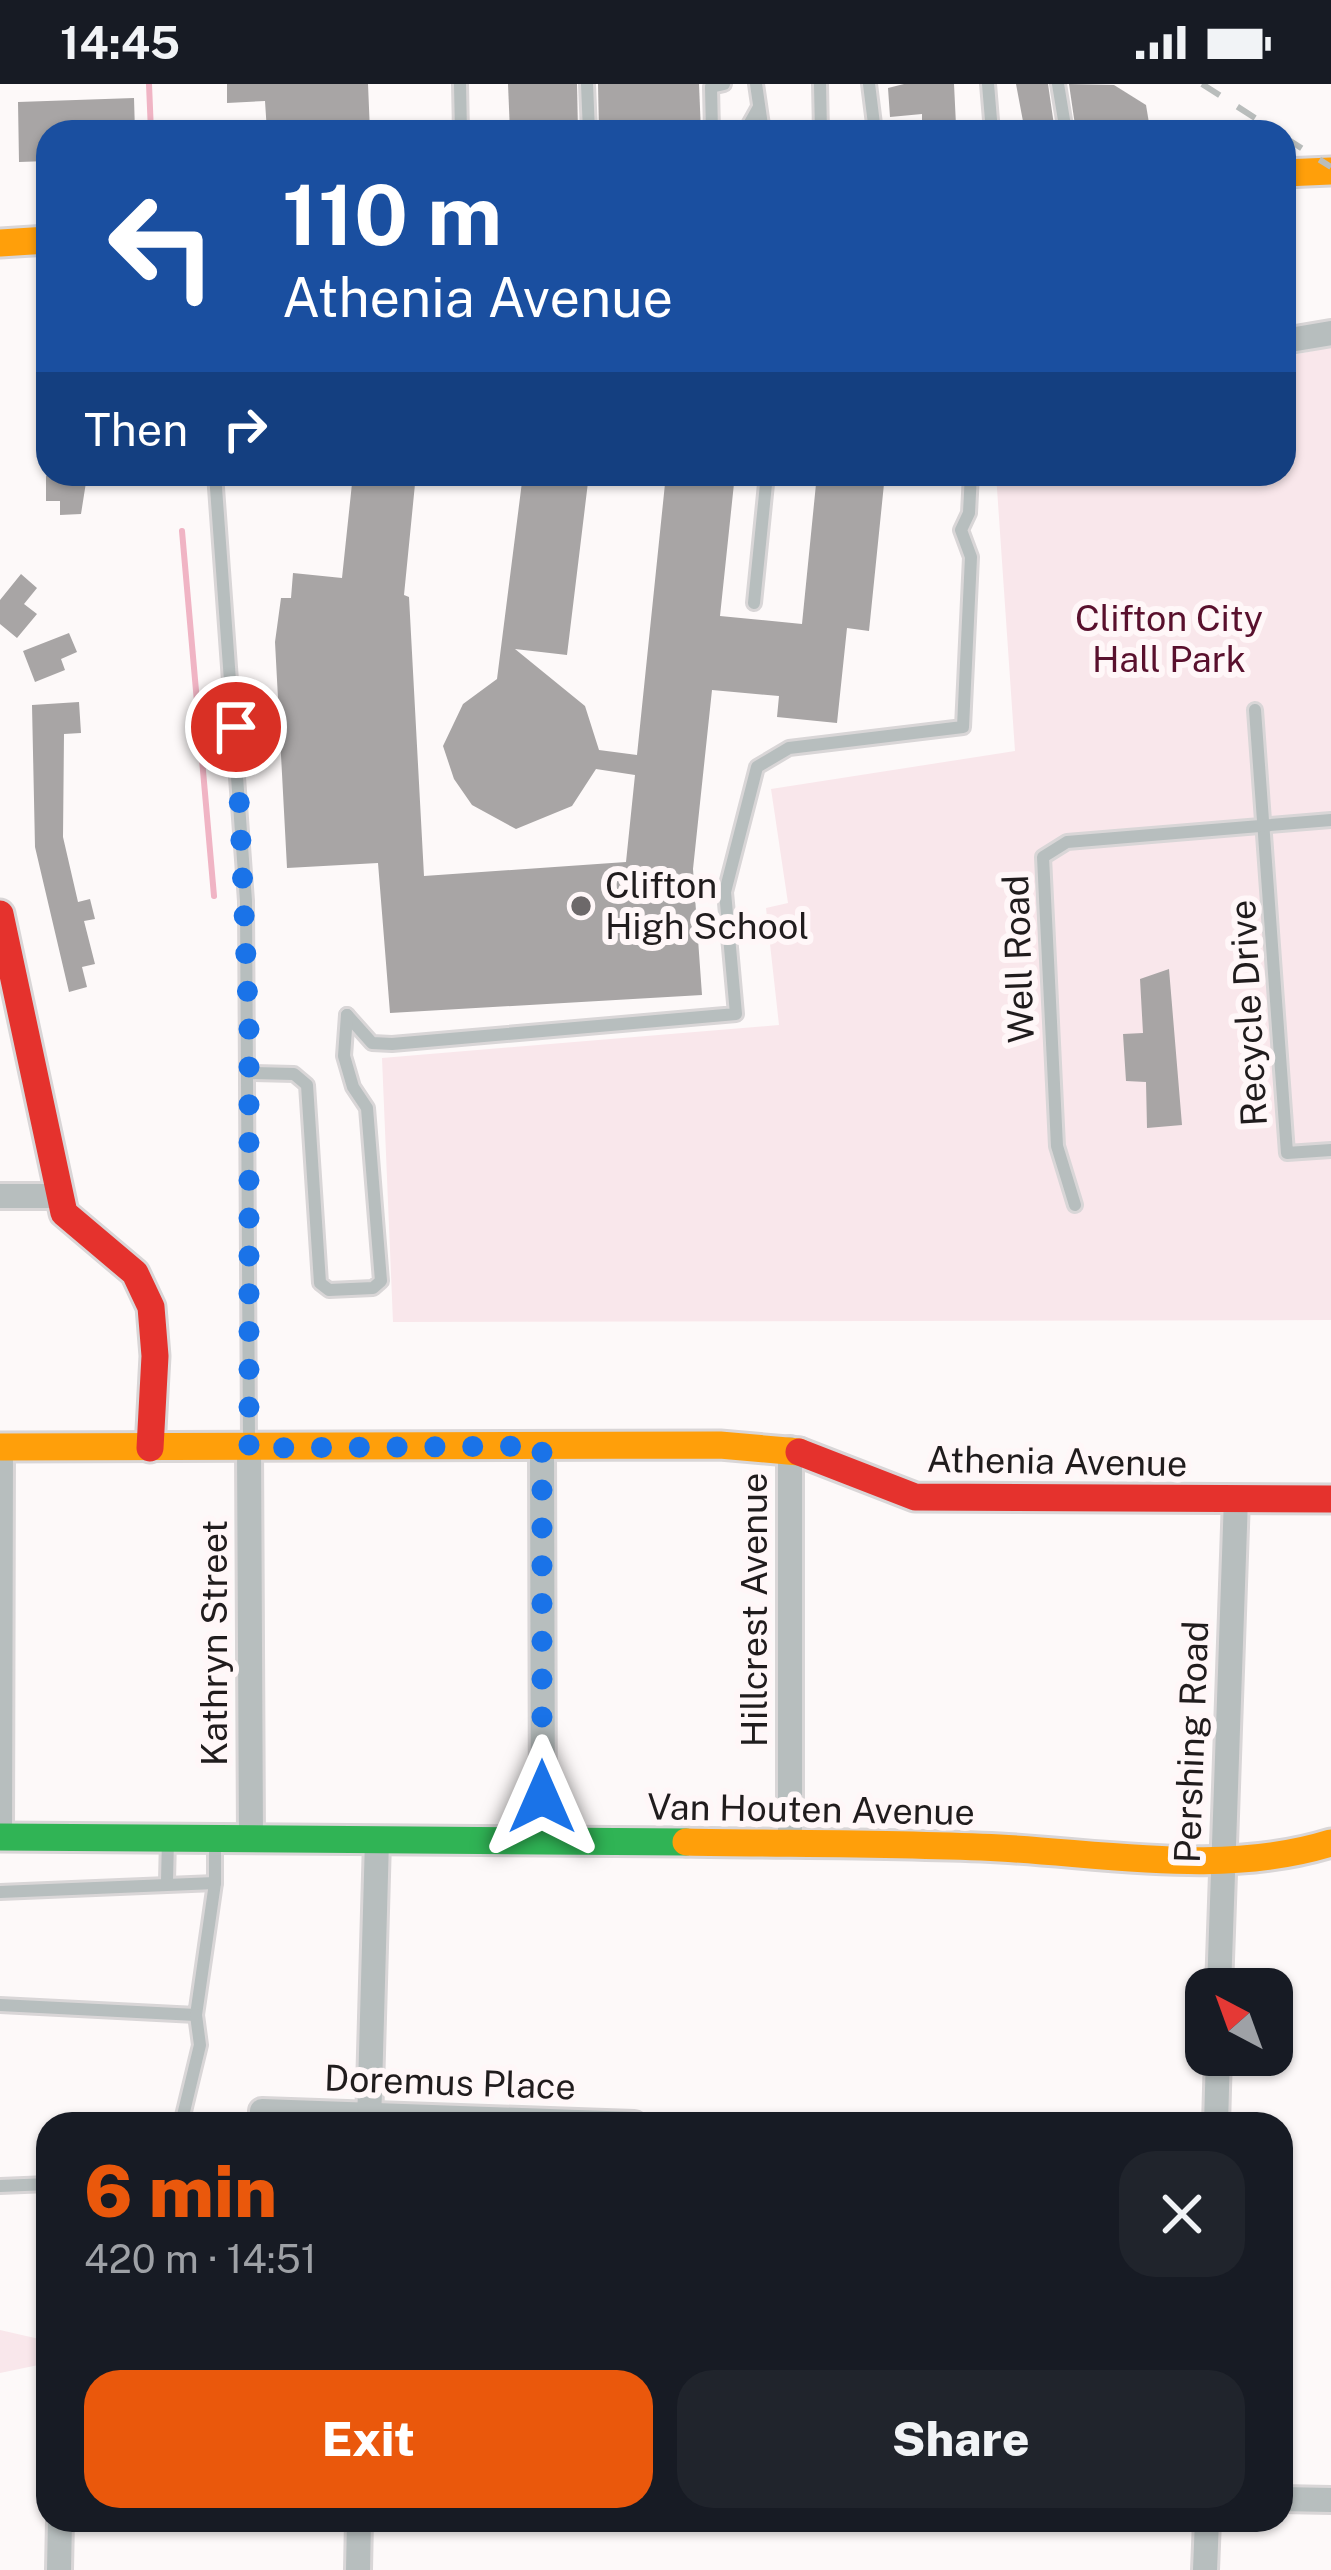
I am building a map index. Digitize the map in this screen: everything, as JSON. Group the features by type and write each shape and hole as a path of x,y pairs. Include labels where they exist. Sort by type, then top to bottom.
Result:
{"street":[{"path":"1296,172 1331,171"},
{"path":"0,243 36,241"},
{"path":"1296,339 1331,332"},
{"path":"0,914 3,947 58,1196 86,1241 144,1284 154,1332 149,1448"},
{"path":"0,1196 58,1196"},
{"path":"542,1446 542,1841"},
{"path":"0,1837 1,1448"},
{"name":"Athenia Avenue","path":"1,1448 790,1449 915,1496 1331,1499"},
{"name":"Kathryn Street","path":"249,1448 251,1838"},
{"name":"Hillcrest Avenue","path":"790,1449 790,1844"},
{"name":"Pershing Road","path":"1220,1968 1236,1498"},
{"name":"Van Houten Avenue","path":"0,1837 790,1844 1222,1858 1297,1854 1331,1843"},
{"path":"369,2112 376,1840"},
{"path":"1216,2112 1217,2076"},
{"name":"Doremus Place","path":"262,2111 273,2112"},
{"path":"1293,2499 1331,2500"},
{"path":"59,2562 60,2532"},
{"path":"358,2570 359,2532"},
{"path":"1205,2570 1207,2532"}],"lane":[{"path":"460,84 461,120"},
{"path":"586,84 588,120"},
{"path":"712,120 711,87 724,84"},
{"path":"756,84 761,120"},
{"path":"820,84 821,120"},
{"path":"869,84 874,120"},
{"path":"988,84 991,120"},
{"path":"1058,84 1064,120"},
{"path":"752,120 759,106"},
{"path":"216,486 245,877 249,1448"},
{"path":"754,603 766,486"},
{"path":"249,1073 294,1074 307,1085 320,1283 329,1290 373,1288 381,1281 368,1108 346,1073 347,1015 372,1043 392,1044 736,1014 725,892 757,767 789,748 963,727 971,557 961,530 969,513 970,486"},
{"path":"1255,710 1268,825"},
{"name":"Well Road","path":"1075,1205 1057,1146 1043,856 1067,842 1331,820"},
{"name":"Recycle Drive","path":"1268,825 1286,1153 1331,1150"},
{"path":"166,1882 168,1838"},
{"path":"184,2112 200,2045 196,2015 215,1882 214,1838"},
{"path":"0,1892 215,1882"},
{"path":"0,2005 196,2015"},
{"path":"0,2186 36,2184"}],"green space":[{"name":"Clifton City Hall Park","path":"1331,347 1331,1320 393,1322 382,1058 779,1025 766,908 788,903 771,789 1015,751 997,486 1296,486 1296,354"},
{"path":"0,2330 36,2338 36,2366 0,2373"}],"building":[{"path":"227,84 368,84 370,120 266,120 265,101 227,103"},
{"path":"508,84 577,84 578,120 510,120"},
{"path":"598,84 699,84 700,120 599,120"},
{"path":"954,84 956,120 922,120 922,114 890,117 888,88"},
{"path":"1016,84 1048,84 1053,120 1023,120"},
{"path":"1069,84 1114,85 1146,105 1148,120 1074,120"},
{"path":"134,98 135,120 36,120 36,161 19,162 18,102"},
{"path":"46,486 85,486 81,514 60,515 60,501 46,501"},
{"path":"352,486 415,486 404,595 409,597 424,876 626,862 635,775 596,769 572,806 516,829 472,805 454,779 443,746 463,704 497,679 521,486 588,486 567,655 515,649 585,706 599,750 637,755 665,486 734,486 720,616 802,624 816,486 884,486 869,631 847,628 837,723 777,717 779,696 712,690 693,869 702,995 390,1013 378,863 287,868 275,642 281,598 291,598 293,573 342,578"},
{"path":"21,574 37,588 24,604 37,614 17,638 0,624 0,600"},
{"path":"69,633 77,652 61,659 65,670 35,682 23,651"},
{"path":"79,702 81,733 64,734 63,837 78,902 90,899 95,919 84,921 95,964 82,967 87,987 69,992 35,847 32,705"},
{"path":"1169,969 1182,1125 1147,1128 1146,1082 1126,1081 1123,1034 1143,1033 1140,979"}],"waterway":[{"path":"149,84 150,120"},
{"path":"182,531 214,896"}],"railway":[{"path":"1202,84 1258,120"},
{"path":"1296,145 1331,167"}],"traffic: fast":[{"path":"0,1837 686,1842"}],"traffic: slow":[{"path":"1296,172 1331,171"},
{"path":"0,243 36,241"},
{"path":"0,1447 720,1445 799,1452"},
{"path":"686,1842 961,1846 1208,1861 1250,1859 1331,1843"}],"traffic: jam":[{"path":"0,914 64,1213 135,1273 151,1307 155,1356 150,1448"},
{"path":"799,1452 915,1497 1331,1499"}],"place":[{"name":"Clifton High School","path":"581,906"}],"route":[{"path":"236,727 249,1028 249,1448 542,1446 542,1797"}]}
